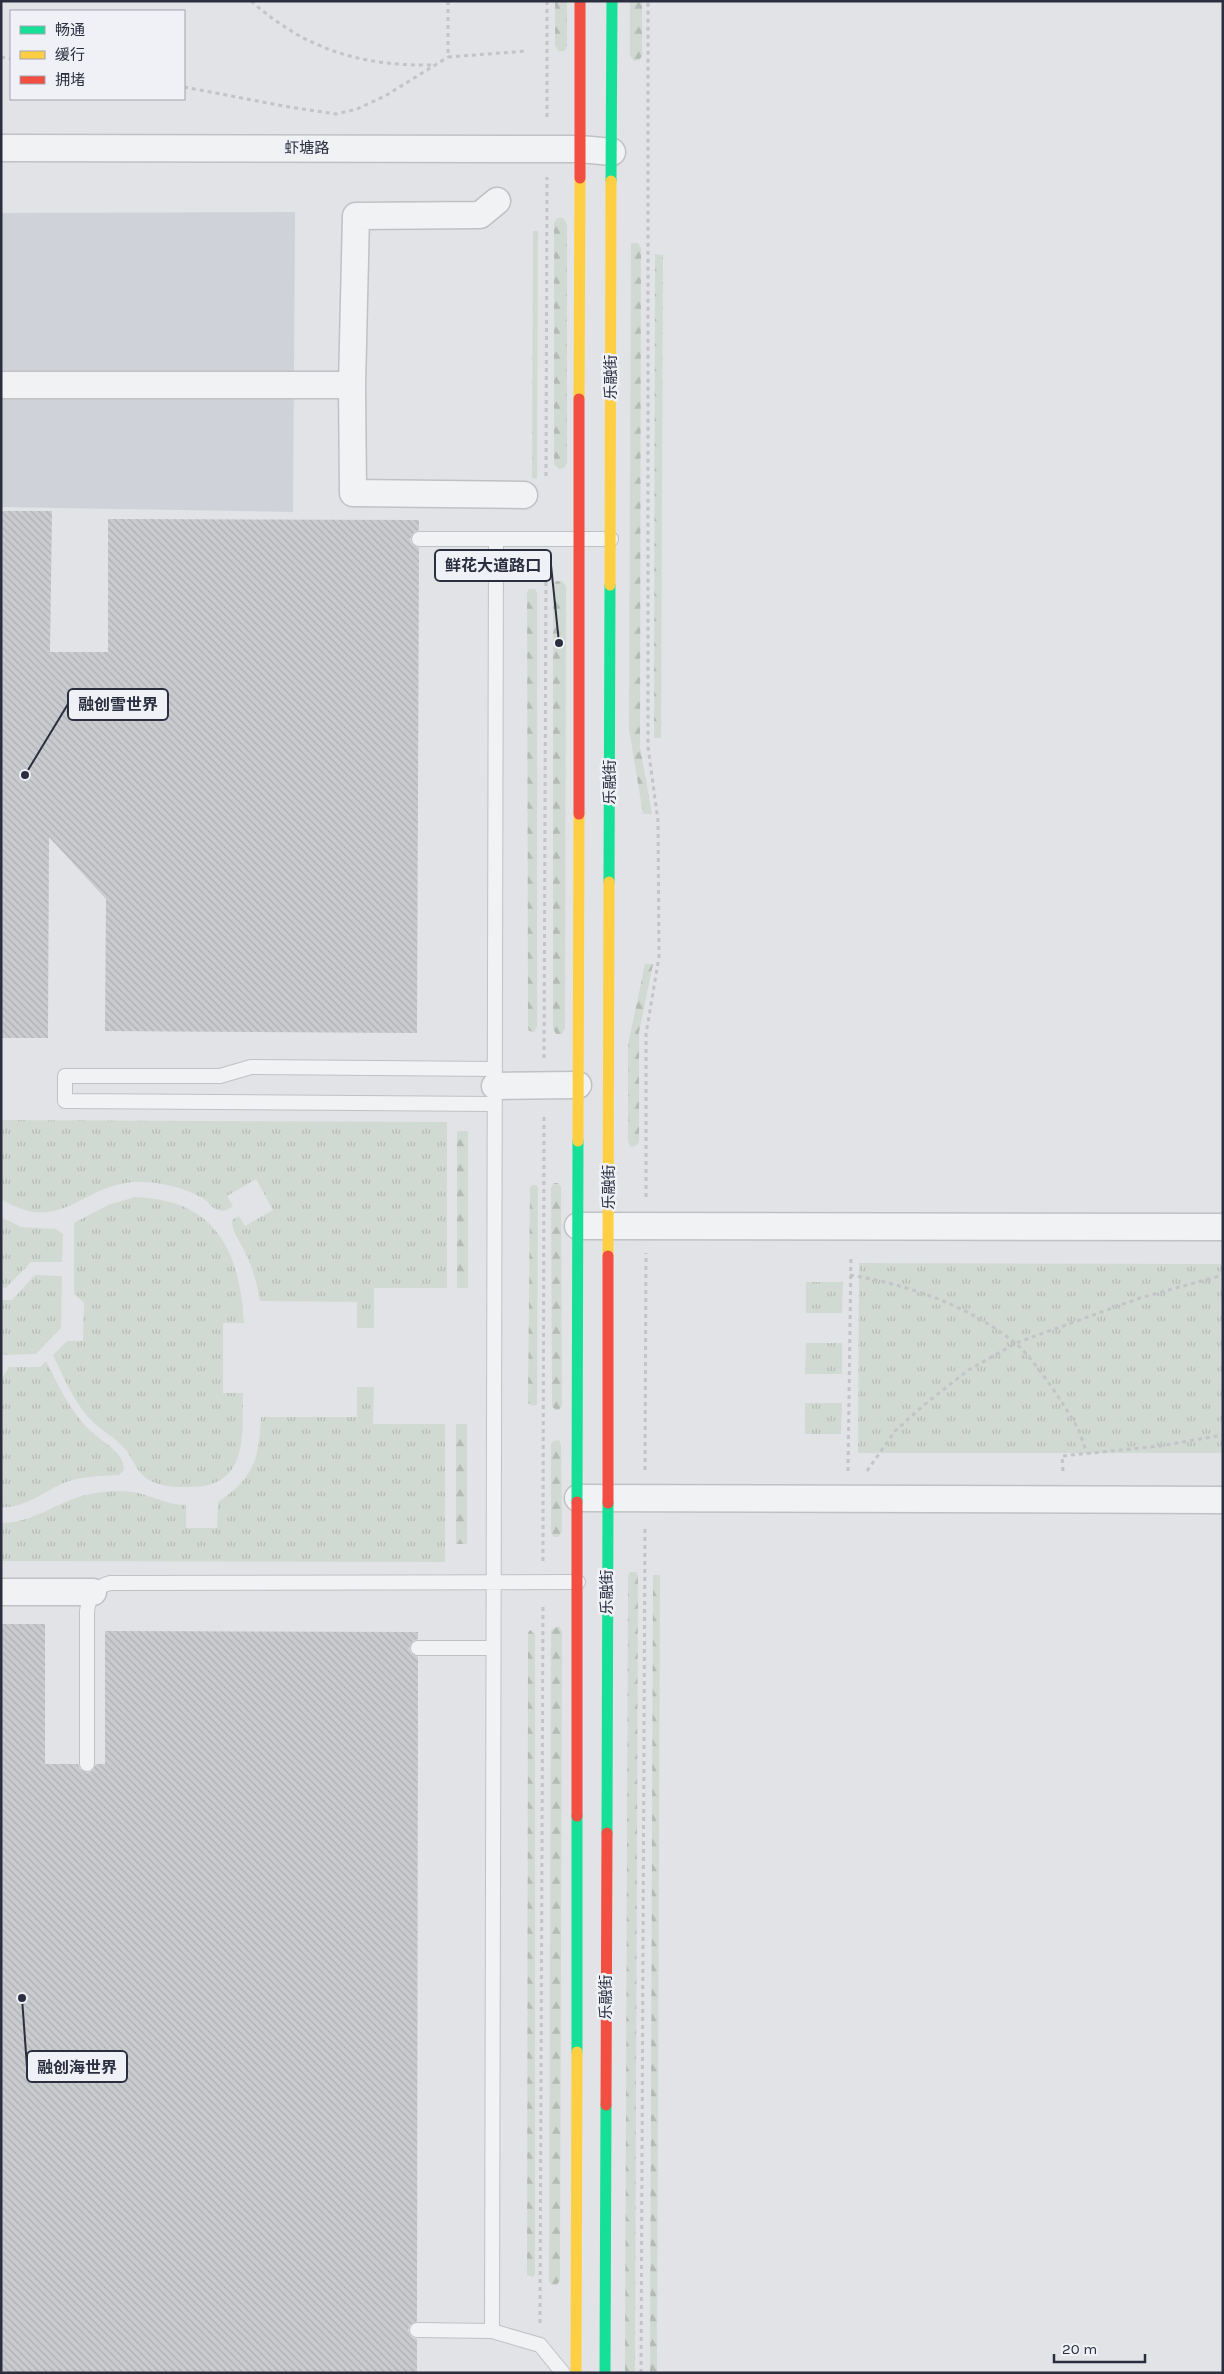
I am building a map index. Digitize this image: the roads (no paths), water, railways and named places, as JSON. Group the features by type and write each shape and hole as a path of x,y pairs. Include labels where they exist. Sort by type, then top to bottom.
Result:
{"street":[{"name":"乐融街","path":"576,2373 580,1"},
{"name":"乐融街","path":"605,2373 612,1"},
{"name":"虾塘路","path":"1,148 580,149 612,152"},
{"path":"497,201 480,215 356,216 352,385 354,494 524,495"},
{"path":"1,385 352,385"},
{"path":"495,1086 578,1085"},
{"path":"578,1226 1223,1226"},
{"path":"578,1498 1223,1500"},
{"path":"1,1592 93,1592"}],"lane":[{"path":"419,539 611,539"},
{"path":"492,2331 496,539"},
{"path":"251,1067 495,1086 65,1101 65,1076 220,1076 251,1067"},
{"path":"87,1764 87,1611 88,1601 93,1592 101,1586 110,1583 494,1584 578,1582"},
{"path":"418,1648 493,1648"},
{"path":"417,2330 492,2331 540,2345 563,2373"}],"place":[{"name":"鲜花大道路口","path":"559,643"},
{"name":"融创雪世界","path":"25,775"},
{"name":"融创海世界","path":"22,1998"}]}
